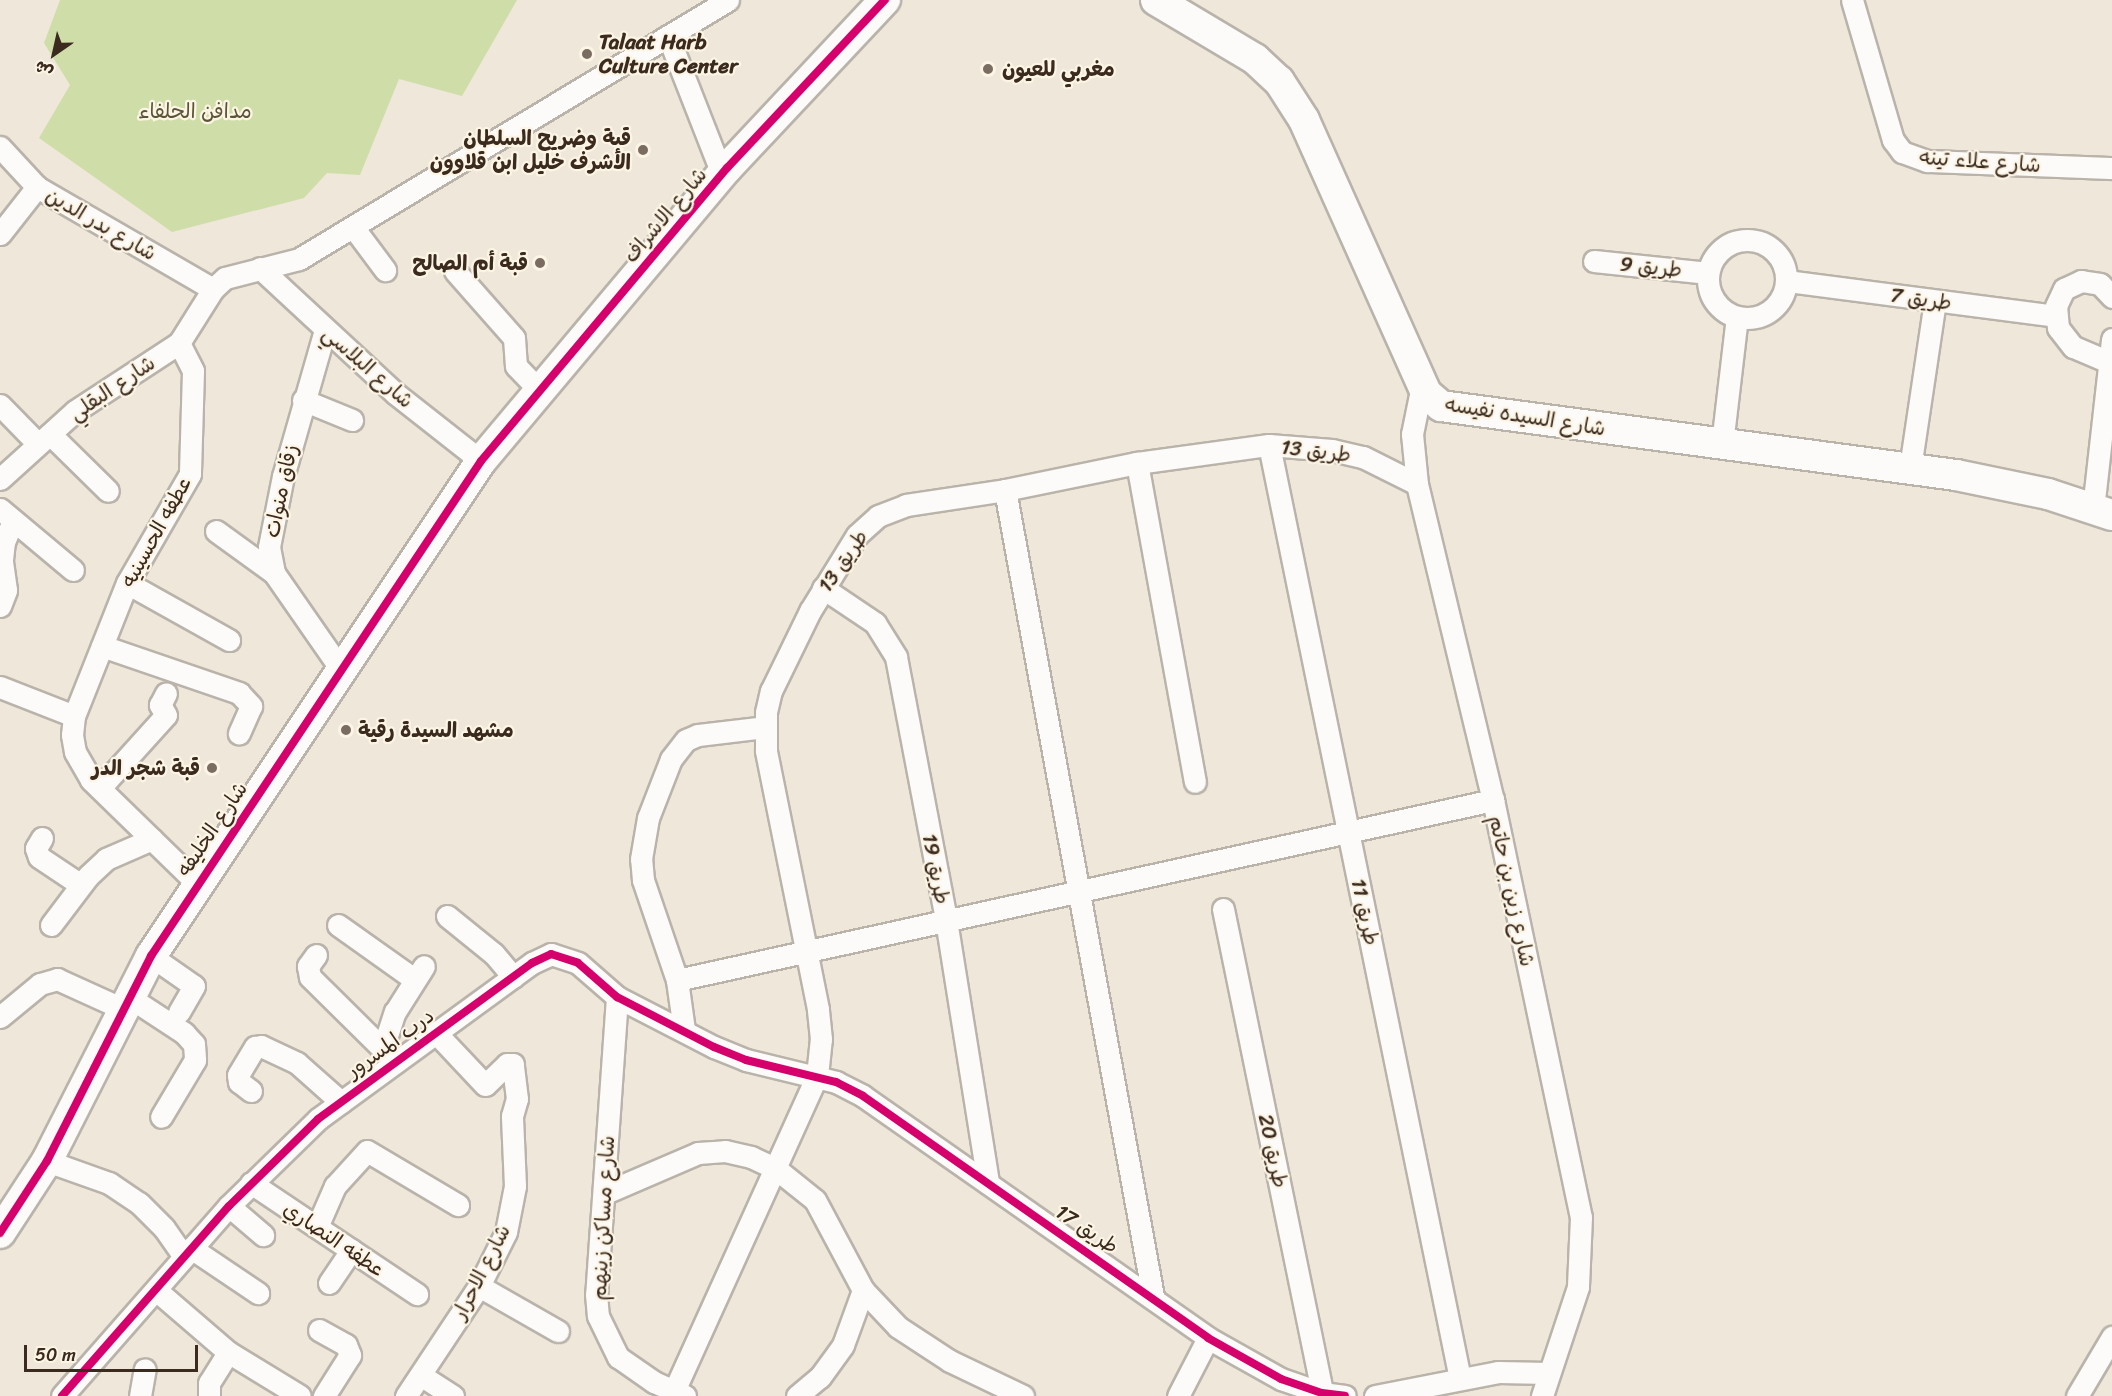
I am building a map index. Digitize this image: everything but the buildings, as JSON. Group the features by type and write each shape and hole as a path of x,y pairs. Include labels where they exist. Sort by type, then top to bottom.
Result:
{"street":[{"path":"213,289 238,272 299,259 728,0"},
{"name":"شارع الاشراف","path":"481,461 722,174 885,0"},
{"name":"شارع السيده نفيسه","path":"1156,0 1255,59 1279,81 1304,120 1422,385 1432,400 1450,409 1910,468 2003,483 2102,512"},
{"name":"شارع علاء تينه","path":"1852,0 1893,140 1902,153 1927,161 2112,168"},
{"path":"668,36 722,174"},
{"name":"شارع بدر الدين","path":"0,147 37,187 213,289"},
{"path":"0,234 37,187"},
{"path":"353,227 385,270"},
{"path":"1758,241 1779,256 1787,280 1784,292 1771,310 1749,318 1737,317 1718,305 1712,295 1708,273 1720,250 1732,243 1758,241"},
{"name":"طريق 9","path":"1594,261 1708,273"},
{"name":"شارع البلاسي","path":"260,268 396,394 481,461"},
{"path":"455,271 514,338 516,366 540,391"},
{"name":"طريق 7","path":"1787,280 2055,316"},
{"path":"2109,362 2073,347 2058,328 2055,316 2058,297 2072,284 2091,281 2112,297"},
{"name":"شارع البقلي","path":"0,479 75,411 179,343 213,289"},
{"path":"1910,468 1935,301"},
{"path":"1722,444 1737,317"},
{"name":"زقاق منوات","path":"325,330 303,400 269,548 274,573 342,671"},
{"path":"2102,512 2112,339"},
{"name":"عطفه الحسينيه","path":"74,716 126,583 190,474 193,371 179,343"},
{"name":"شارع زين بن حاتم","path":"1422,385 1412,434 1417,484 1493,800 1581,1217 1578,1287 1542,1396"},
{"path":"303,400 352,420"},
{"path":"0,405 108,491"},
{"name":"طريق 13","path":"680,1394 774,1168 817,1076 821,1039 808,951 765,727 771,691 823,588 857,535 878,516 906,505 1005,490 1137,463 1269,445 1332,450 1363,457 1417,484"},
{"name":"طريق 11","path":"1269,445 1460,1379"},
{"name":"شارع الخليفه","path":"0,1233 47,1161 151,956 197,883 342,671 481,461"},
{"path":"1137,463 1196,782"},
{"path":"1005,490 1154,1296"},
{"path":"7,515 73,570"},
{"path":"0,606 6,590 2,560 7,515"},
{"path":"216,531 274,573"},
{"path":"126,583 229,640"},
{"name":"طريق 19","path":"823,588 875,623 896,657 946,920 988,1183"},
{"path":"102,646 239,693 251,706 239,733"},
{"path":"0,687 74,716 75,752 81,767 197,883"},
{"path":"100,788 166,716 160,705 166,693"},
{"path":"684,1030 677,980 643,880 641,849 648,818 671,759 686,740 698,735 765,727"},
{"path":"677,980 1493,800"},
{"path":"42,838 36,848 39,857 81,885"},
{"path":"51,925 81,885 106,859 152,839"},
{"name":"طريق 20","path":"1223,909 1322,1393"},
{"path":"447,916 494,954 513,977"},
{"path":"338,925 419,973 395,1012 389,1055"},
{"path":"316,955 308,966 310,977 389,1055"},
{"name":"درب المسرور","path":"62,1396 187,1252 251,1183 341,1102 389,1055 435,1032 541,957 563,955 617,997 746,1060 817,1076"},
{"path":"151,956 194,986 179,1012"},
{"path":"0,1017 40,984 57,979 126,1003 184,1033 194,1044 195,1060 161,1117"},
{"name":"شارع مساكن زينهم","path":"617,997 596,1294 602,1327 618,1357 680,1394"},
{"name":"شارع الاحرار","path":"406,1396 422,1376 479,1286 506,1232 515,1186 512,1116 517,1099 513,1064 507,1064 485,1085 435,1032"},
{"path":"251,1091 239,1082 238,1075 255,1047 261,1046 297,1063 341,1102"},
{"name":"طريق 17","path":"817,1076 872,1101 1154,1296 1208,1338 1281,1379 1322,1393 1345,1396"},
{"path":"317,1227 335,1186 368,1150 458,1205"},
{"path":"604,1193 698,1153 725,1151 751,1157 774,1168 797,1182 815,1200 863,1290 898,1327 919,1342 1023,1396"},
{"path":"47,1161 109,1183 139,1203 187,1252 258,1293"},
{"name":"عطفه النصاري","path":"251,1183 417,1294"},
{"path":"229,1206 263,1235"},
{"path":"329,1283 351,1250"},
{"path":"479,1286 558,1330"},
{"path":"156,1290 228,1352 300,1396"},
{"path":"805,1395 843,1345 863,1290"},
{"path":"319,1330 346,1345 350,1355 324,1396"},
{"path":"2077,1396 2112,1337"},
{"path":"1178,1396 1208,1338"},
{"path":"209,1396 209,1383 228,1352"},
{"path":"140,1396 145,1370"},
{"path":"1375,1396 1498,1372 1548,1373"},
{"path":"422,1376 453,1396"}],"green space":[{"name":"مدافن الحلفاء","path":"60,0 517,0 462,96 399,79 360,175 327,173 304,198 172,232 39,138 70,85 44,43"}],"cycle path":[{"path":"0,1233 47,1161 151,956 481,461 727,168 885,0"},
{"path":"62,1396 229,1206 318,1119 532,963 551,954 578,963 617,997 714,1047 746,1060 836,1082 863,1096 1208,1338 1281,1379 1322,1393 1345,1396"}],"place":[{"name":"Talaat Harb Culture Center","path":"587,54"},
{"name":"مغربي للعيون","path":"988,69"},
{"name":"قبة وضريح السلطان الأشرف خليل ابن قلاوون","path":"643,150"},
{"name":"قبة أم الصالح","path":"540,263"},
{"name":"مشهد السيدة رقية","path":"346,730"},
{"name":"قبة شجر الدر","path":"212,768"}]}
